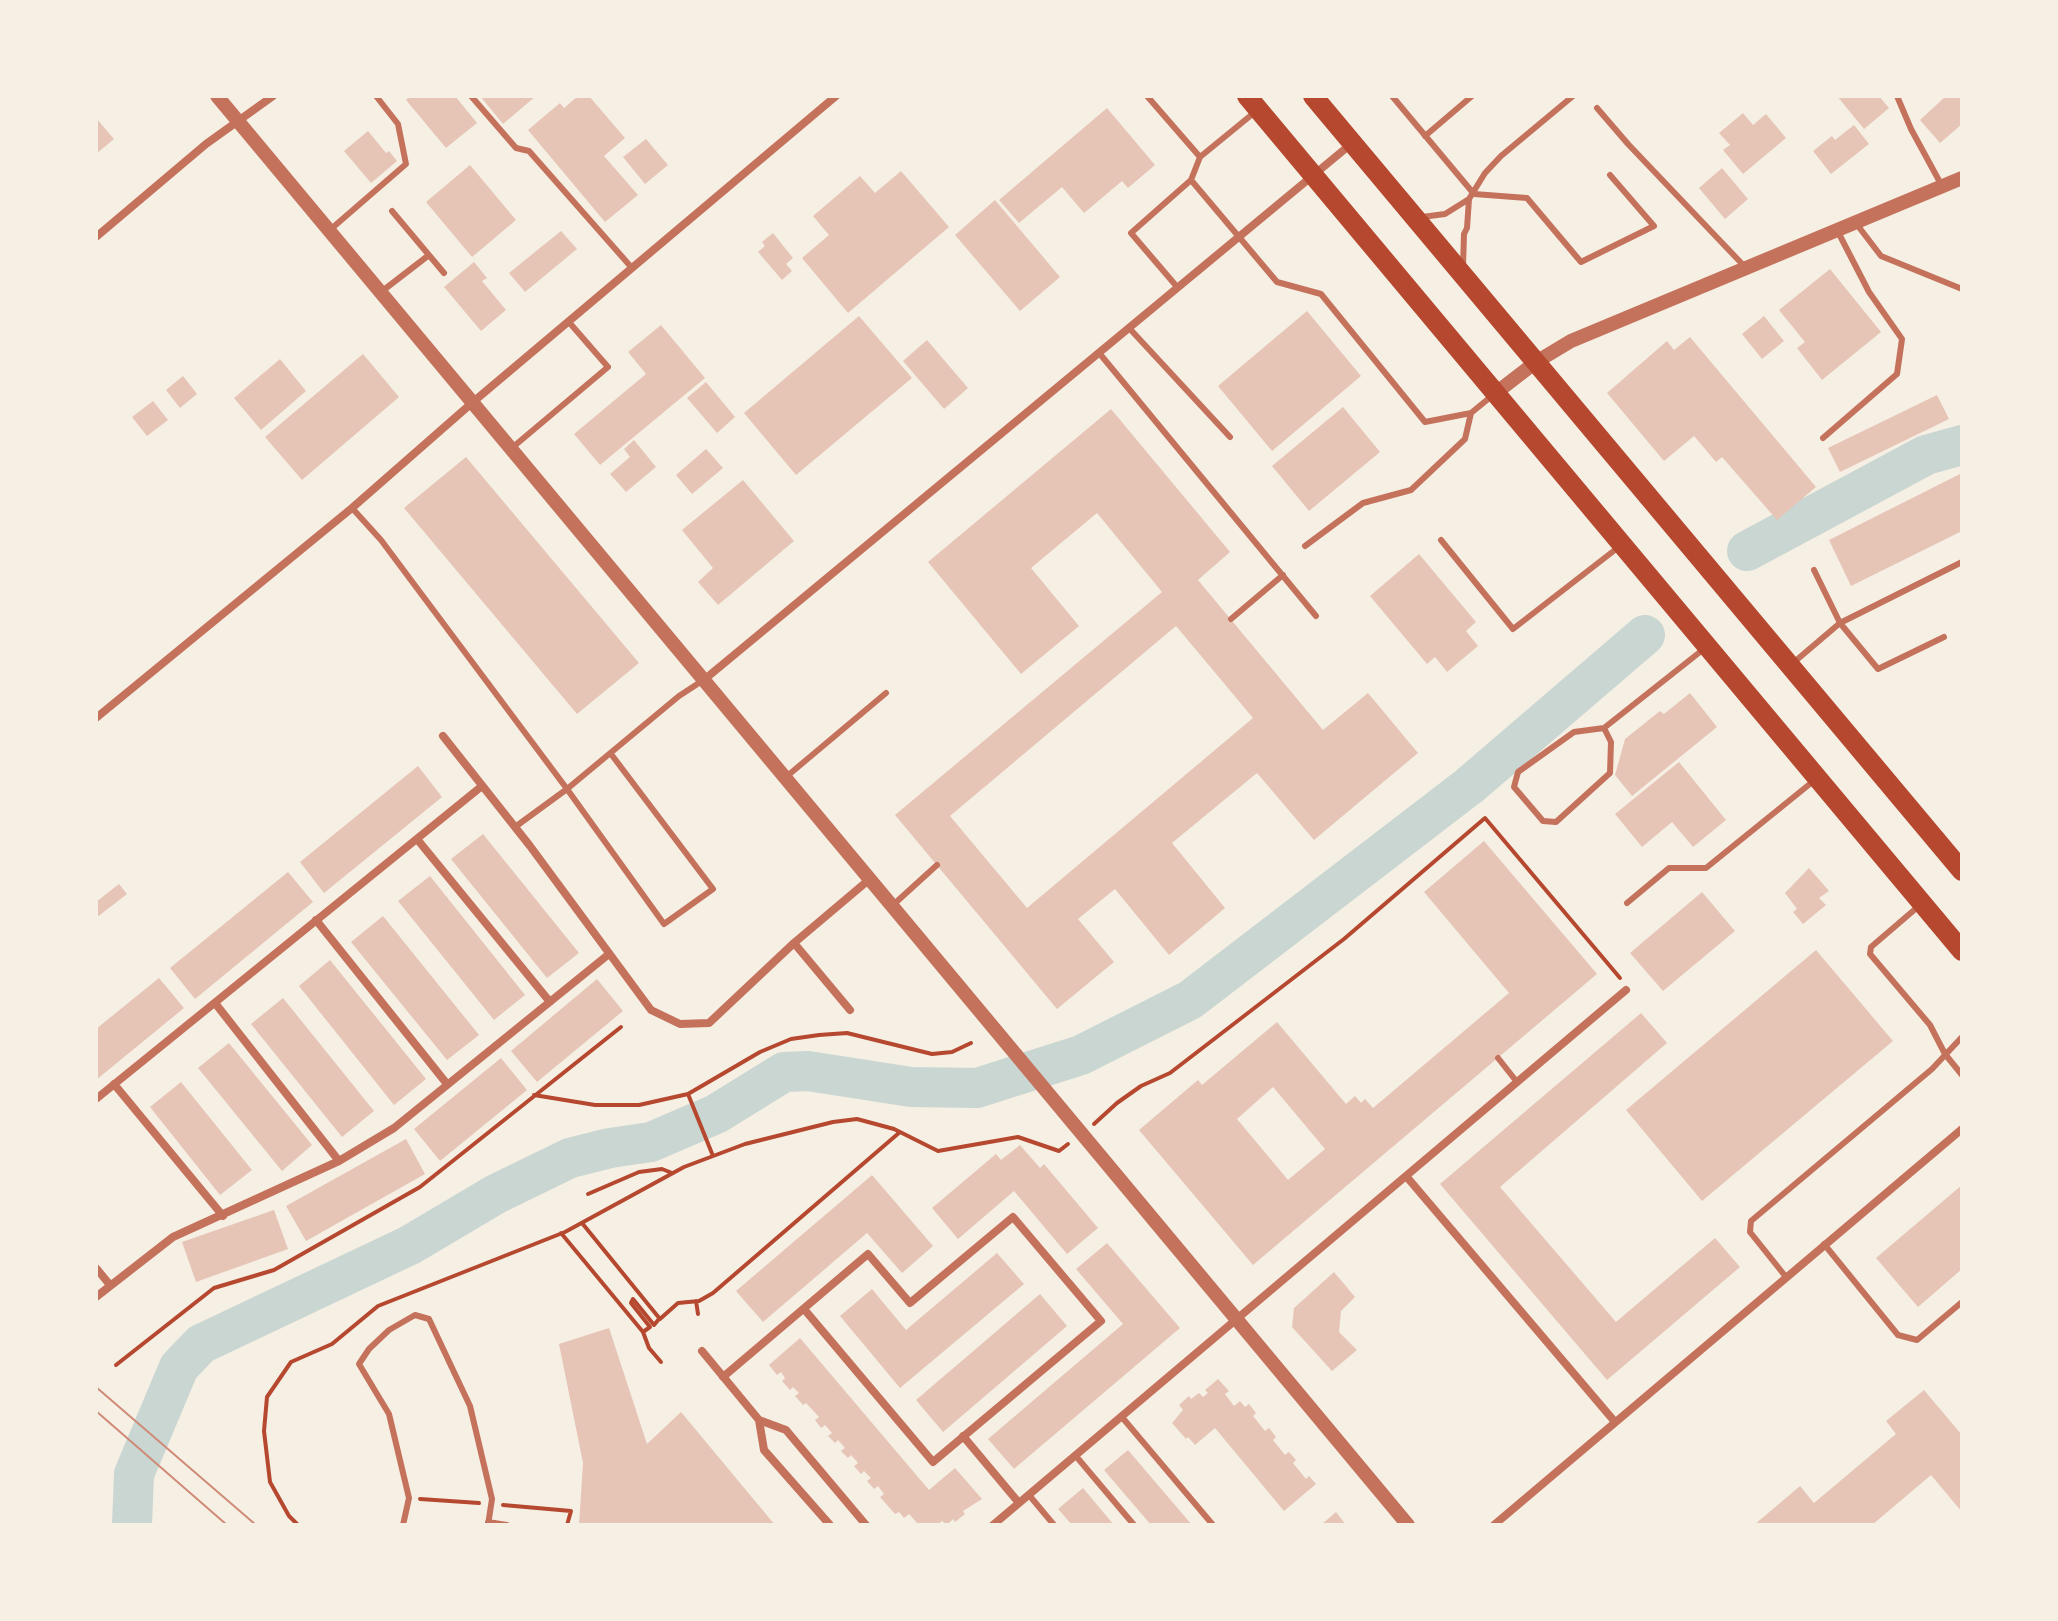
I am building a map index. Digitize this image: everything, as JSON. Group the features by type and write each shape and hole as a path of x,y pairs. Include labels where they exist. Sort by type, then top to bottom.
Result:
{"main road":[{"path":"1313,96 1962,871"},
{"path":"1253,103 1962,951"}],"street":[{"path":"217,96 1408,1525"},
{"path":"96,237 206,144 273,96"},
{"path":"96,718 352,508 836,96"},
{"path":"705,679 1352,143"},
{"path":"1497,392 1536,362 1571,341 1962,178"},
{"path":"443,736 651,1010 680,1024 709,1023 794,943 871,878"},
{"path":"96,1099 482,786"},
{"path":"417,839 550,1002"},
{"path":"316,920 447,1084"},
{"path":"794,943 850,1010"},
{"path":"96,1297 173,1237 339,1161 394,1128 609,954"},
{"path":"993,1525 1626,990"},
{"path":"215,1003 339,1161"},
{"path":"114,1084 223,1216"},
{"path":"1494,1525 1962,1129"},
{"path":"1406,1176 1615,1422"},
{"path":"723,1377 868,1254 910,1303 1013,1217 1101,1321 933,1462 804,1309"},
{"path":"96,1268 110,1285"},
{"path":"702,1351 759,1420 786,1430 866,1525"},
{"path":"759,1420 764,1450 830,1525"},
{"path":"963,1436 1019,1503"}],"lane":[{"path":"330,231 406,164 398,124 376,96"},
{"path":"471,96 516,148 529,151 632,268"},
{"path":"1147,96 1200,157"},
{"path":"1392,96 1472,197"},
{"path":"1425,136 1472,96"},
{"path":"1463,274 1462,250 1472,197 1485,173 1573,96"},
{"path":"1897,96 1942,186"},
{"path":"1178,288 1131,233 1191,180 1200,157 1253,103"},
{"path":"1597,108 1746,268"},
{"path":"1415,218 1445,214 1472,197 1527,198 1581,262 1654,226 1610,175"},
{"path":"1191,180 1277,282 1321,294 1425,422 1471,413 1497,392"},
{"path":"392,211 444,273"},
{"path":"1855,222 1881,256 1962,289"},
{"path":"1823,438 1897,374 1902,339 1869,292 1837,230"},
{"path":"381,292 429,255"},
{"path":"512,448 608,367 568,321"},
{"path":"1130,329 1230,437"},
{"path":"1100,354 1316,616"},
{"path":"1305,546 1363,503 1411,490 1465,439 1471,413"},
{"path":"352,508 381,540 664,924 713,889 611,754"},
{"path":"1441,540 1513,629 1623,544"},
{"path":"1790,665 1840,623 1962,562"},
{"path":"1814,570 1840,623 1878,669 1944,637"},
{"path":"1231,619 1283,575"},
{"path":"1604,728 1611,742 1610,773 1556,822 1543,821 1514,787 1518,772 1574,732 1604,728 1708,645"},
{"path":"515,827 611,754 679,696 705,679"},
{"path":"786,777 886,693"},
{"path":"1627,903 1669,868 1706,868 1818,777"},
{"path":"893,905 937,865"},
{"path":"1923,903 1871,947 1870,954 1930,1025 1945,1054 1962,1075"},
{"path":"1786,1277 1750,1232 1751,1221 1932,1069 1962,1037"},
{"path":"1498,1058 1517,1082"},
{"path":"1824,1244 1898,1335 1917,1340 1962,1302"},
{"path":"403,1525 409,1498 389,1414 359,1364 369,1349 389,1330 415,1315 429,1319 470,1406 492,1499 488,1524 507,1525"},
{"path":"1121,1416 1213,1525"},
{"path":"1075,1455 1134,1525"},
{"path":"1029,1495 1054,1525"}],"path":[{"path":"1107,1113 1141,1086 1170,1073 1344,939 1485,818 1616,970 1626,990"},
{"path":"116,1365 214,1288 274,1270 420,1187 621,1027"},
{"path":"534,1095 595,1105 639,1105 688,1095 760,1052 791,1039 847,1033 932,1054 952,1052 971,1043"},
{"path":"688,1095 713,1156"},
{"path":"298,1525 289,1516 270,1482 264,1431 267,1397 291,1362 332,1344 378,1306 561,1233 672,1173 713,1156 745,1144 833,1122 857,1119 900,1132 938,1151 1018,1137 1059,1151"},
{"path":"643,1332 650,1327 631,1301 654,1325 678,1303 696,1301 713,1293 900,1132"},
{"path":"588,1194 639,1172 662,1169 672,1173"},
{"path":"582,1223 660,1319"},
{"path":"561,1233 643,1332 649,1348 661,1362"},
{"path":"696,1301 698,1314"}],"building":[{"path":"410,96 455,96 477,123 446,148 406,100"},
{"path":"480,96 536,96 503,124"},
{"path":"578,96 589,96 625,138 604,156 638,195 605,222 528,130 560,103 564,108"},
{"path":"1837,96 1879,96 1889,108 1864,129"},
{"path":"1946,96 1962,96 1962,124 1940,143 1920,120"},
{"path":"1107,108 1155,165 1128,188 1122,181 1084,213 1062,187 1019,223 999,200"},
{"path":"1743,113 1753,125 1766,114 1786,138 1743,174 1723,150 1730,145 1719,133"},
{"path":"96,118 114,139 96,154"},
{"path":"1854,125 1869,144 1831,174 1813,151 1832,136 1835,140"},
{"path":"368,131 397,161 371,183 344,151"},
{"path":"646,139 668,165 645,184 623,157"},
{"path":"470,165 516,220 472,257 426,202"},
{"path":"1722,168 1748,199 1725,219 1699,188"},
{"path":"901,171 949,227 848,313 802,258 829,235 813,216 860,176 875,193"},
{"path":"995,200 1060,277 1020,311 955,235"},
{"path":"561,231 577,249 525,292 509,273"},
{"path":"773,233 793,258 786,264 792,271 782,280 758,252 765,246 762,242"},
{"path":"474,262 487,278 482,281 506,310 481,331 444,287"},
{"path":"1830,269 1881,332 1822,380 1797,348 1805,342 1779,310"},
{"path":"1307,311 1361,376 1272,451 1218,386"},
{"path":"859,316 912,378 796,475 744,413"},
{"path":"1764,316 1784,341 1762,359 1742,334"},
{"path":"661,325 705,378 600,465 574,434 646,374 628,352"},
{"path":"1690,337 1816,487 1777,520 1722,457 1716,462 1694,436 1664,461 1607,393 1667,341 1674,350"},
{"path":"927,340 968,388 944,409 903,361"},
{"path":"363,354 399,397 302,480 265,437"},
{"path":"280,359 306,391 261,430 234,398"},
{"path":"183,376 197,394 180,408 166,390"},
{"path":"706,382 735,417 717,433 687,398"},
{"path":"1937,395 1949,419 1840,472 1828,448"},
{"path":"153,401 168,420 147,436 132,417"},
{"path":"1343,407 1380,452 1309,511 1272,466"},
{"path":"1111,409 1230,552 1198,580 1323,730 1368,693 1418,753 1314,840 1257,773 1172,843 1225,908 1169,955 1115,889 1078,919 1114,962 1057,1009 895,815 1162,592 1097,513 1031,568 1079,626 1021,674 928,562","holes":["1176,626 1253,718 1027,908 950,816"]},
{"path":"634,440 656,467 626,492 610,474 630,457 624,449"},
{"path":"706,449 723,468 692,494 676,475"},
{"path":"466,457 639,663 577,714 404,508"},
{"path":"1962,473 1962,531 1851,586 1829,540"},
{"path":"743,480 794,541 718,605 698,582 713,568 682,530"},
{"path":"1419,554 1476,622 1466,631 1478,646 1447,672 1435,657 1427,664 1370,596"},
{"path":"1690,693 1717,727 1632,796 1615,775 1625,739 1660,711 1664,714"},
{"path":"1679,762 1726,820 1693,847 1672,822 1642,847 1615,814"},
{"path":"418,766 442,797 324,893 300,862"},
{"path":"483,834 579,953 547,978 451,859"},
{"path":"1484,841 1597,974 1253,1265 1139,1130 1198,1080 1202,1085 1277,1022 1346,1104 1355,1096 1361,1103 1365,1099 1373,1108 1509,993 1424,892","holes":["1273,1087 1325,1149 1288,1180 1237,1119"]},
{"path":"1809,868 1829,891 1819,898 1826,905 1803,924 1793,912 1797,909 1785,893"},
{"path":"288,872 313,902 195,999 170,968"},
{"path":"430,876 525,995 494,1020 398,901"},
{"path":"119,884 127,894 96,918 96,902"},
{"path":"1702,892 1735,931 1663,991 1630,953"},
{"path":"383,916 479,1035 447,1060 351,942"},
{"path":"1816,950 1893,1041 1702,1201 1626,1110"},
{"path":"330,960 426,1079 394,1105 299,986"},
{"path":"159,978 184,1008 96,1080 96,1029"},
{"path":"597,979 623,1011 537,1082 511,1051"},
{"path":"283,998 374,1111 342,1137 251,1024"},
{"path":"1641,1013 1667,1043 1500,1187 1616,1322 1715,1238 1740,1267 1607,1380 1440,1184"},
{"path":"229,1043 312,1145 282,1171 198,1068"},
{"path":"501,1058 527,1090 440,1161 414,1129"},
{"path":"181,1082 252,1170 220,1195 150,1107"},
{"path":"406,1139 425,1174 306,1241 286,1206"},
{"path":"1020,1145 1040,1168 1044,1164 1098,1228 1067,1254 1014,1191 958,1239 932,1208 996,1154 1001,1160"},
{"path":"872,1175 933,1246 902,1273 867,1233 763,1322 736,1291"},
{"path":"1962,1185 1962,1269 1918,1307 1876,1258"},
{"path":"274,1210 288,1249 196,1282 182,1242"},
{"path":"1107,1243 1180,1328 1014,1469 988,1439 1123,1324 1076,1269"},
{"path":"997,1253 1024,1284 900,1388 840,1316 872,1289 906,1330"},
{"path":"1334,1272 1355,1297 1341,1311 1339,1332 1357,1350 1332,1371 1292,1327 1294,1308"},
{"path":"1040,1294 1067,1326 943,1432 916,1400"},
{"path":"609,1328 647,1444 681,1412 775,1525 579,1525 583,1463 559,1344"},
{"path":"800,1338 929,1490 955,1468 982,1499 947,1525 942,1521 937,1525 919,1525 909,1514 904,1518 899,1512 895,1514 880,1497 884,1494 878,1486 874,1489 867,1481 871,1478 864,1471 861,1474 854,1466 858,1463 851,1455 848,1458 841,1451 845,1448 838,1440 835,1443 828,1436 832,1433 825,1425 821,1428 815,1420 819,1417 795,1396 799,1393 793,1387 790,1390 782,1381 785,1378 781,1372 777,1375 769,1365"},
{"path":"1218,1379 1229,1391 1225,1394 1234,1406 1240,1401 1245,1407 1249,1404 1256,1413 1253,1416 1265,1431 1269,1428 1276,1437 1273,1440 1285,1455 1289,1452 1296,1460 1293,1463 1306,1479 1309,1476 1316,1484 1284,1511 1215,1428 1195,1445 1172,1423 1183,1410 1179,1405 1189,1396 1191,1399 1199,1393 1203,1397 1208,1393 1205,1390"},
{"path":"1924,1390 1962,1435 1962,1512 1931,1475 1872,1525 1754,1525 1800,1486 1814,1503 1896,1434 1886,1421"},
{"path":"1128,1450 1192,1525 1151,1525 1104,1470"},
{"path":"1083,1488 1114,1525 1072,1525 1058,1509"},
{"path":"1336,1512 1346,1525 1321,1525"}],"waterway":[{"path":"1747,551 1926,455 1962,445"},
{"path":"132,1525 134,1474 179,1367 201,1344 410,1245 496,1194 570,1158 651,1142 716,1114 784,1072 808,1071 911,1087 977,1088 1081,1055 1190,1000 1469,786 1645,635"}],"tram line":[{"path":"96,1387 256,1525"},
{"path":"96,1411 227,1525"}]}
